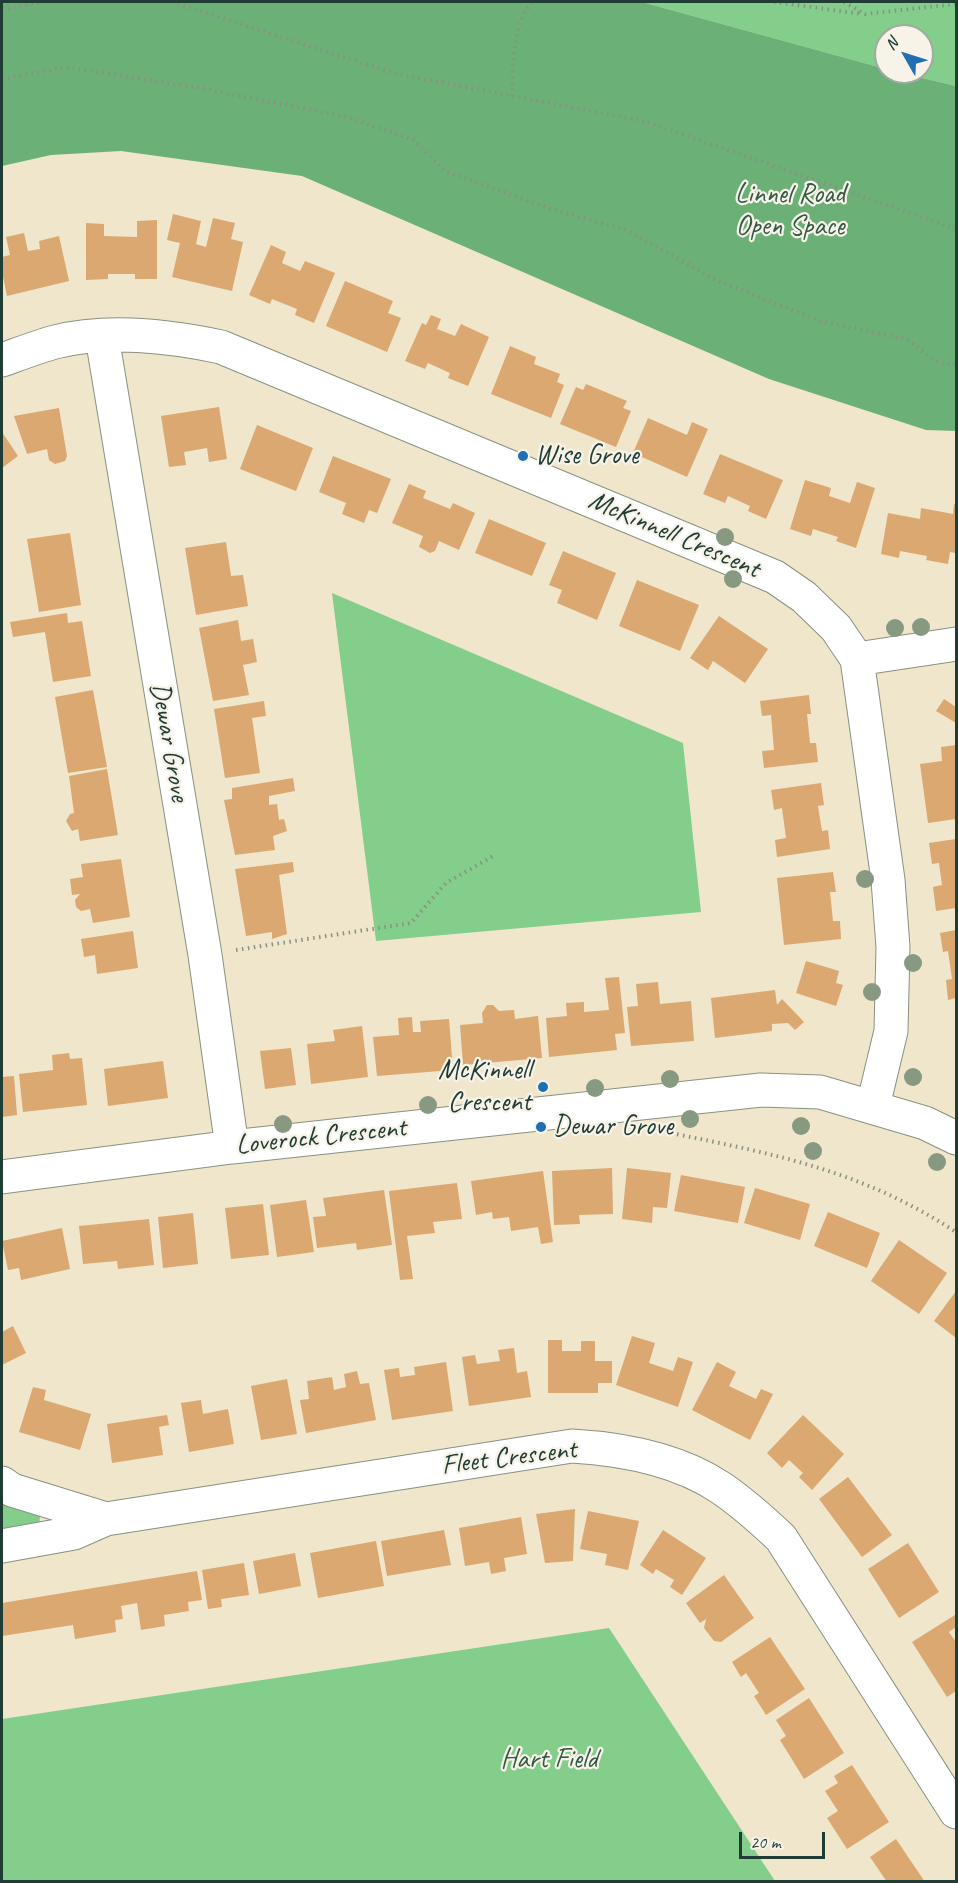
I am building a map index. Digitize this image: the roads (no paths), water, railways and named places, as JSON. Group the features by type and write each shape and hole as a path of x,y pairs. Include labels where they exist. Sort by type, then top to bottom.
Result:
{"street":[{"name":"McKinnell Crescent","path":"2,360 57,342 102,337 181,338 221,347 775,577 804,597 836,627 857,659 888,880 893,947 891,1031 873,1106"},
{"name":"Dewar Grove","path":"102,337 205,955 232,1147"},
{"path":"857,659 957,644"},
{"name":"Loverock Crescent","path":"2,1177 232,1147 761,1090 820,1092 925,1123 957,1138"},
{"name":"Fleet Crescent","path":"2,1546 74,1533 106,1519 572,1446 612,1449 649,1457 719,1486 746,1506 781,1538 957,1812"},
{"name":"Fleet Crescent","path":"2,1483 12,1490 106,1519"}],"place":[{"name":"Wise Grove","path":"523,456"},
{"name":"McKinnell Crescent","path":"543,1087"},
{"name":"Dewar Grove","path":"541,1127"}],"park label":[{"name":"Linnel Road Open Space","path":"790,211"},
{"name":"Hart Field","path":"549,1760"}]}
